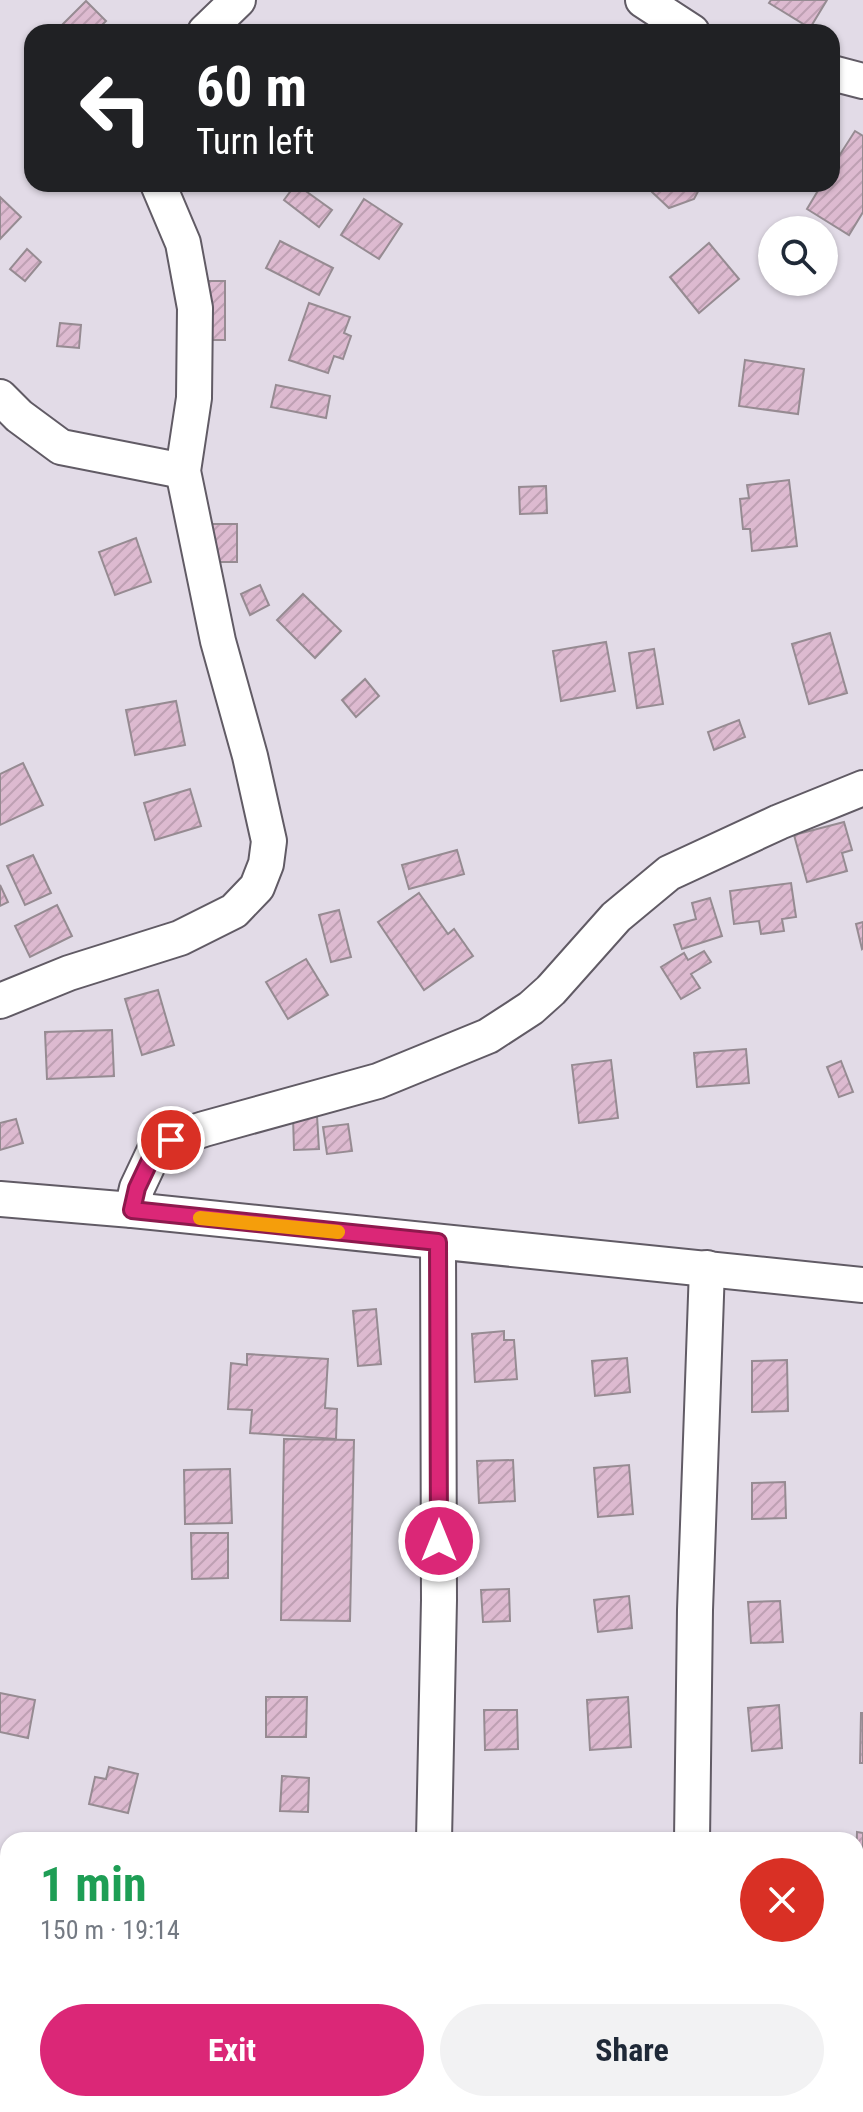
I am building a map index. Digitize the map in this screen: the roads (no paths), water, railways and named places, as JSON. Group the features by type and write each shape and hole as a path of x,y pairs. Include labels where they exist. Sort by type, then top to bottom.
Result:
{"street":[{"path":"213,24 238,0"},
{"path":"643,0 680,24"},
{"path":"840,75 863,81"},
{"path":"0,1001 69,973 180,938 234,911 257,887 269,841 250,756 218,641 183,471 194,398 195,308 183,243 161,192"},
{"path":"0,397 19,416 61,447 183,471"},
{"path":"132,1210 137,1188 154,1152 171,1140 378,1081 488,1036 531,1008 551,990 616,917 669,873 779,822 863,788"},
{"path":"0,1199 863,1285"},
{"path":"434,1832 439,1600 438,1242"},
{"path":"692,1832 695,1610 707,1268"}]}
